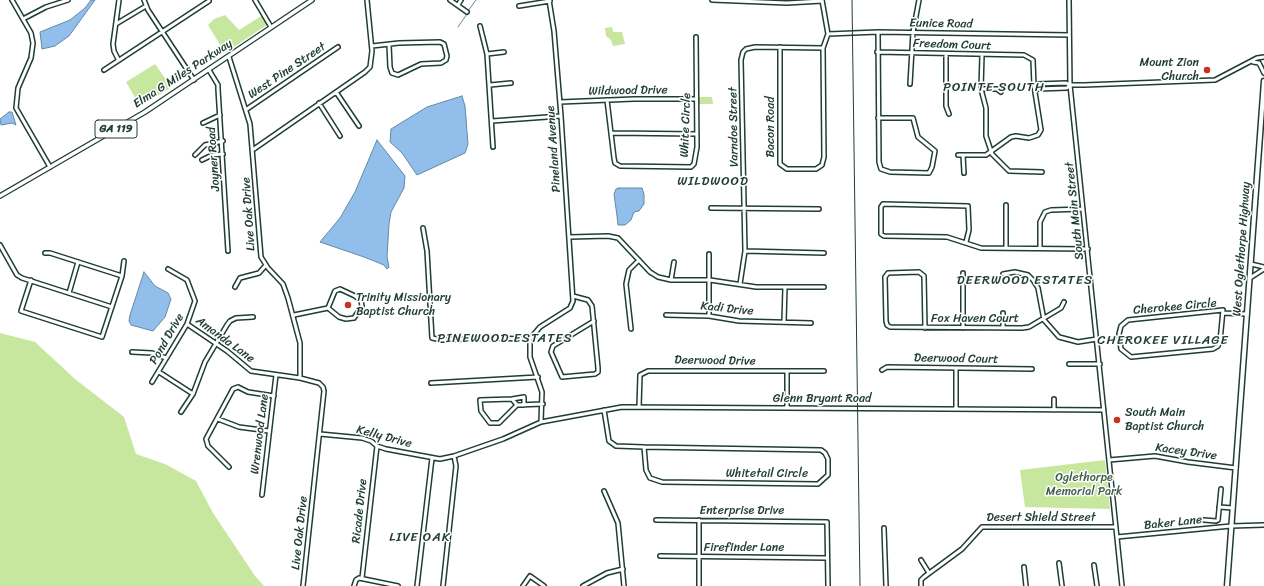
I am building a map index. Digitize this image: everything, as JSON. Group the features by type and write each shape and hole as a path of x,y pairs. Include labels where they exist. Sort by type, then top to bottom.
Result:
{"highway":[{"name":"West Oglethorpe Highway","path":"1227,586 1264,81"}],"main road":[{"name":"Elma G Miles Parkway","path":"0,196 132,120 229,57 312,0"}],"street":[{"path":"12,0 32,38 33,52 18,88 16,108 50,167"},
{"path":"23,19 46,7 68,0"},
{"path":"118,59 113,48 119,0"},
{"path":"144,0 146,6 194,80"},
{"path":"202,0 204,4"},
{"path":"255,0 271,27"},
{"path":"254,149 370,67 372,61 372,46 367,0"},
{"path":"450,0 467,12"},
{"path":"458,5 461,0"},
{"path":"712,0 787,3 822,0 828,34 823,48"},
{"path":"910,84 913,32 919,0"},
{"name":"South Main Street","path":"1069,0 1070,85 1122,586"},
{"path":"104,70 118,59 210,1"},
{"path":"519,6 549,1"},
{"name":"Pineland Avenue","path":"549,1 554,31 560,102 573,296"},
{"path":"116,24 146,6"},
{"path":"480,26 487,54 493,147"},
{"path":"878,32 877,52 878,118 879,162 882,170 890,172 929,173 932,167 934,151 918,137 913,118 878,118"},
{"name":"Eunice Road","path":"828,34 913,32 1069,35"},
{"name":"White Circle","path":"607,100 615,163 620,166 628,167 691,166 695,158 697,134 696,38"},
{"path":"372,46 389,45 440,42 444,44 447,56 446,60 441,63 420,64 398,75 392,73 390,67 389,45"},
{"name":"West Pine Street","path":"247,109 338,47"},
{"name":"Varndoe Street","path":"740,284 745,252 742,56 746,48 755,47 823,48"},
{"name":"Bacon Road","path":"780,47 780,164 787,169 816,169 822,165 823,48"},
{"path":"487,54 504,52"},
{"name":"Freedom Court","path":"877,52 1026,56 1033,60 1034,86"},
{"path":"946,54 946,106 949,114"},
{"path":"982,55 981,89 986,108 986,136 990,151 1009,171 1042,172"},
{"name":"Live Oak Drive","path":"229,57 247,109 254,149 259,248 266,266 283,284 294,315 300,343 300,378 319,383 323,387 320,434 303,586"},
{"path":"1034,86 1038,89 1067,88 1070,85 1215,80 1264,57"},
{"path":"1250,63 1258,62 1264,73"},
{"name":"Joyner Road","path":"209,70 218,85 223,141 228,251"},
{"path":"490,85 511,83"},
{"path":"958,155 982,156 1011,137 1016,136 1028,138 1038,134 1041,130 1034,86"},
{"path":"981,89 997,89 1001,92"},
{"path":"336,92 359,126"},
{"name":"Wildwood Drive","path":"560,102 696,99"},
{"path":"319,103 340,136"},
{"path":"203,123 220,114"},
{"path":"492,121 561,116"},
{"path":"612,133 697,134"},
{"path":"195,155 205,145 223,141"},
{"path":"202,160 212,155 223,154"},
{"path":"964,155 964,173"},
{"path":"966,242 970,230 968,206 883,204 881,207 881,234 884,236 947,236 981,248 1088,250"},
{"path":"1006,205 1006,248"},
{"path":"711,208 819,209"},
{"path":"1040,248 1042,215 1051,210 1083,209"},
{"path":"423,228 427,251 431,335 435,339 530,339"},
{"path":"570,237 608,236 618,238 658,278 671,280 710,280 756,287 824,287"},
{"path":"0,245 17,275 112,307"},
{"path":"745,252 824,253"},
{"path":"45,253 50,253 122,276"},
{"path":"709,316 710,254"},
{"path":"31,280 21,311 102,337 122,276 124,260"},
{"path":"631,329 626,284 629,270 639,260"},
{"path":"69,293 78,262"},
{"path":"671,280 674,262"},
{"path":"1251,264 1264,268"},
{"path":"235,287 240,278 259,273 266,266"},
{"path":"1250,278 1264,268"},
{"name":"Pond Drive","path":"152,382 187,324 195,301 187,280 168,269"},
{"name":"Fox Haven Court","path":"925,328 924,276 919,272 888,273 885,277 886,325 890,327 925,328 1030,328 1061,308 1064,302"},
{"path":"1003,274 1015,272 1028,275 1033,280 1038,288 1044,320 1059,337 1078,342 1097,339"},
{"path":"963,273 963,328"},
{"path":"784,322 785,287"},
{"path":"340,289 355,296 361,301 362,306 354,318 346,319 339,317 328,308 335,291 340,289"},
{"path":"443,586 456,466 454,456 503,439 542,422 542,392 529,353 530,339 540,327 570,308 573,296 588,300 590,303 594,321 598,372 595,374 562,377 551,352 553,346 594,321"},
{"path":"294,315 328,308"},
{"name":"Cherokee Circle","path":"1223,312 1220,341 1218,346 1214,349 1131,357 1121,349 1119,334 1121,326 1128,320 1223,310 1223,312 1247,314"},
{"path":"1003,313 1003,328"},
{"name":"Kadi Drive","path":"666,315 709,316 738,322 811,323"},
{"path":"181,412 193,394 205,362 215,343 230,321 236,318 253,317"},
{"name":"Amanda Lane","path":"187,324 227,351 252,371 300,378"},
{"path":"132,352 152,353 166,358"},
{"path":"1069,364 1100,364"},
{"name":"Deerwood Court","path":"882,370 887,367 1032,369"},
{"path":"956,368 956,408"},
{"name":"Deerwood Drive","path":"638,407 640,375 648,371 824,371"},
{"path":"787,371 787,408"},
{"path":"159,372 193,394"},
{"name":"Wrenwood Lane","path":"262,495 276,375"},
{"path":"431,383 538,377"},
{"path":"228,467 206,443 207,436 235,387 248,392 274,396"},
{"path":"524,405 524,397 480,400 481,410 490,423 499,423 518,405 524,405 543,404"},
{"path":"512,399 518,405"},
{"path":"1054,399 1054,410"},
{"name":"Glenn Bryant Road","path":"542,422 622,407 1104,410"},
{"name":"Whitetail Circle","path":"604,410 609,441 616,446 821,450 825,453 828,459 828,475 818,484 662,482 650,478 646,470 644,447"},
{"path":"218,419 238,428 269,431"},
{"name":"Kelly Drive","path":"320,434 362,438 371,441 377,446 432,458 440,459 454,456"},
{"name":"Ricade Drive","path":"362,578 377,446"},
{"name":"Kacey Drive","path":"1109,460 1155,456 1236,468"},
{"path":"416,586 432,458"},
{"path":"1204,520 1216,522 1221,489"},
{"path":"604,491 618,524 624,586"},
{"path":"1219,507 1233,508"},
{"name":"Enterprise Drive","path":"656,520 827,522 827,558"},
{"path":"699,520 699,586"},
{"name":"Baker Lane","path":"1117,537 1231,526 1264,525"},
{"name":"Desert Shield Street","path":"921,586 921,580 962,548 982,527 1116,527"},
{"path":"884,528 886,586"},
{"name":"Firefinder Lane","path":"660,556 827,558"},
{"path":"827,558 828,586"},
{"path":"921,560 929,573"},
{"path":"1060,563 1062,586"},
{"path":"1094,565 1097,586"},
{"path":"1024,567 1026,586"},
{"path":"583,586 607,573 623,569"},
{"path":"523,586 530,576 544,586"},
{"path":"354,586 356,580 362,578 398,586"}],"green space":[{"path":"225,15 239,30 263,15 268,24 225,53 208,25 214,19"},
{"path":"612,27 613,32 622,32 625,44 613,46 611,40 606,36 605,28"},
{"path":"155,64 167,81 169,89 140,106 126,82"},
{"path":"698,97 712,97 713,104 698,104"},
{"path":"0,333 35,342 75,379 124,417 136,454 165,464 196,481 213,513 255,576 264,586 0,586"},
{"name":"Oglethorpe Memorial Park","path":"1105,460 1110,509 1025,507 1020,470"}],"water":[{"path":"91,0 95,0 69,36 55,46 42,49 40,32 70,20 85,8"},
{"path":"462,96 465,106 468,144 465,153 417,175 402,153 390,142 391,129 427,107"},
{"path":"9,112 12,112 16,125 12,123 1,125 0,119"},
{"path":"377,140 405,176 404,188 391,212 387,257 389,267 387,269 384,265 320,242 340,218 355,192"},
{"path":"642,188 644,194 644,204 639,211 634,212 631,220 625,225 618,225 614,194 616,189"},
{"path":"144,272 155,286 168,293 171,299 165,317 153,331 131,325 129,321"}],"waterway":[{"path":"468,11 476,0"},
{"path":"458,27 467,14"}],"railway":[{"path":"852,0 860,586"}],"place":[{"name":"Mount Zion Church","path":"1207,70"},
{"name":"Trinity Missionary Baptist Church","path":"348,305"},
{"name":"South Main Baptist Church","path":"1117,420"}],"district":[{"name":"POINTE SOUTH","path":"994,88"},
{"name":"WILDWOOD","path":"713,182"},
{"name":"DEERWOOD ESTATES","path":"1025,281"},
{"name":"PINEWOOD ESTATES","path":"505,339"},
{"name":"CHEROKEE VILLAGE","path":"1163,341"},
{"name":"LIVE OAK","path":"420,538"}]}
